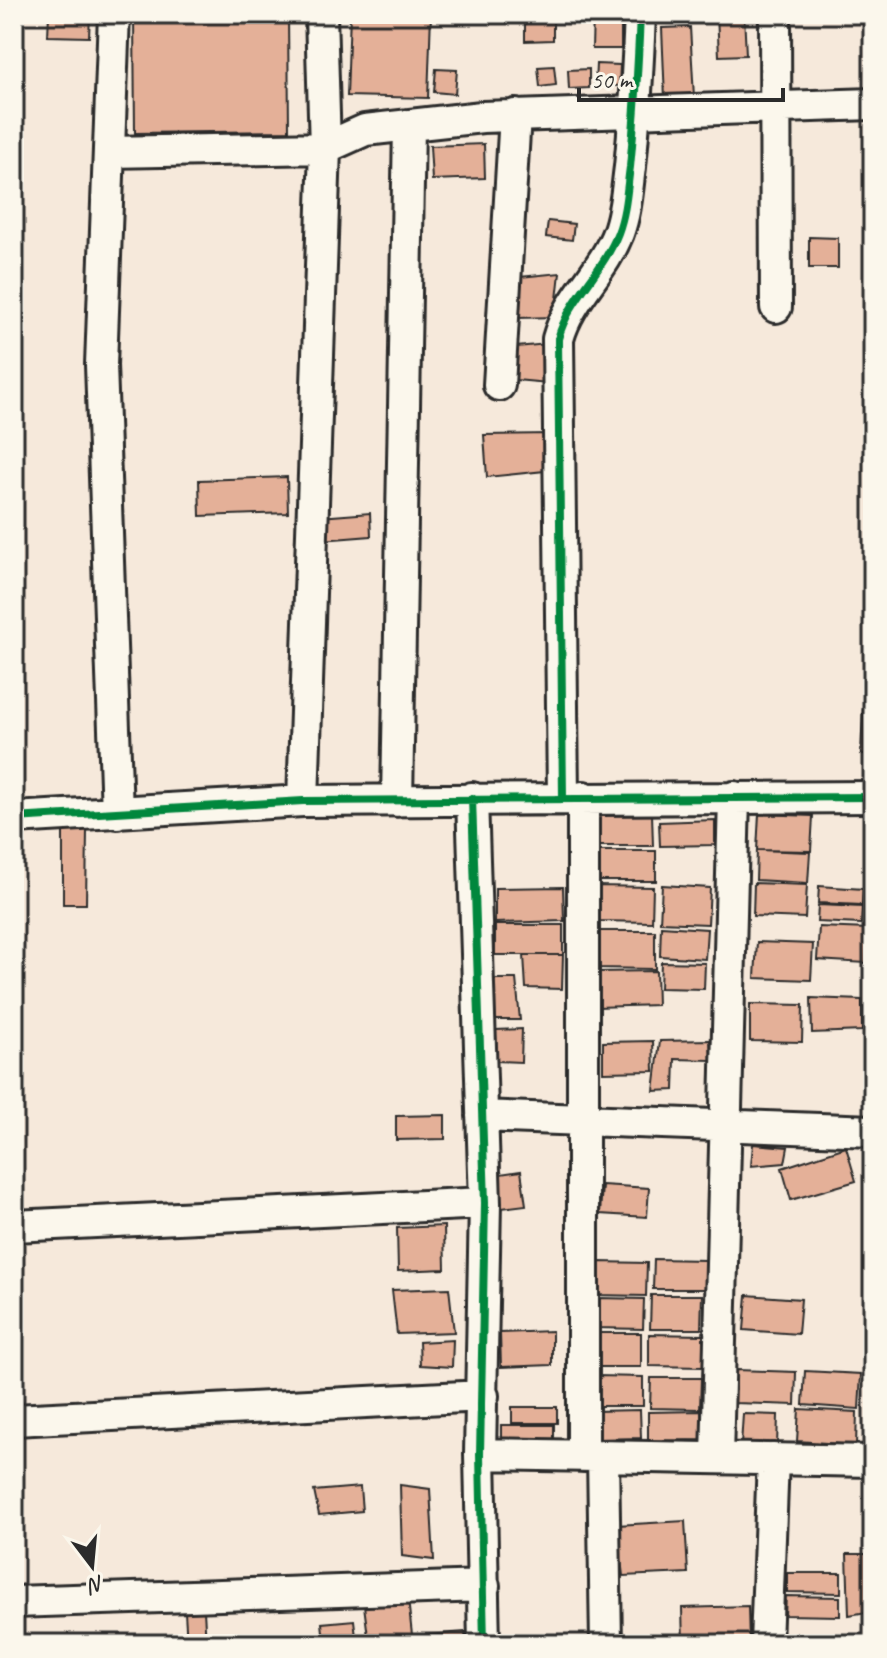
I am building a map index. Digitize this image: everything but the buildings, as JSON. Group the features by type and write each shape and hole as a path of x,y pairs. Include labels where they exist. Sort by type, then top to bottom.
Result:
{"street":[{"path":"114,14 101,365 117,813"},
{"path":"303,801 325,148 321,14"},
{"path":"606,1644 593,1456 558,339 563,322 619,231 625,206 636,111 640,14"},
{"path":"775,14 776,307"},
{"path":"109,152 325,148 365,130 515,115 873,104"},
{"path":"499,385 515,115"},
{"path":"397,801 409,125"},
{"path":"717,1458 734,797"},
{"path":"14,818 303,801 873,797"},
{"path":"472,798 485,1203 480,1454 484,1644"},
{"path":"482,1116 873,1131"},
{"path":"14,1226 485,1203"},
{"path":"14,1420 483,1396"},
{"path":"480,1454 873,1461"},
{"path":"766,1644 773,1459"},
{"path":"14,1602 484,1586"}],"cycle path":[{"path":"563,798 558,339 570,311 612,247 623,217 632,148 640,14"},
{"path":"14,818 303,801 873,797"},
{"path":"472,798 485,1203 480,1454 484,1644"}]}
